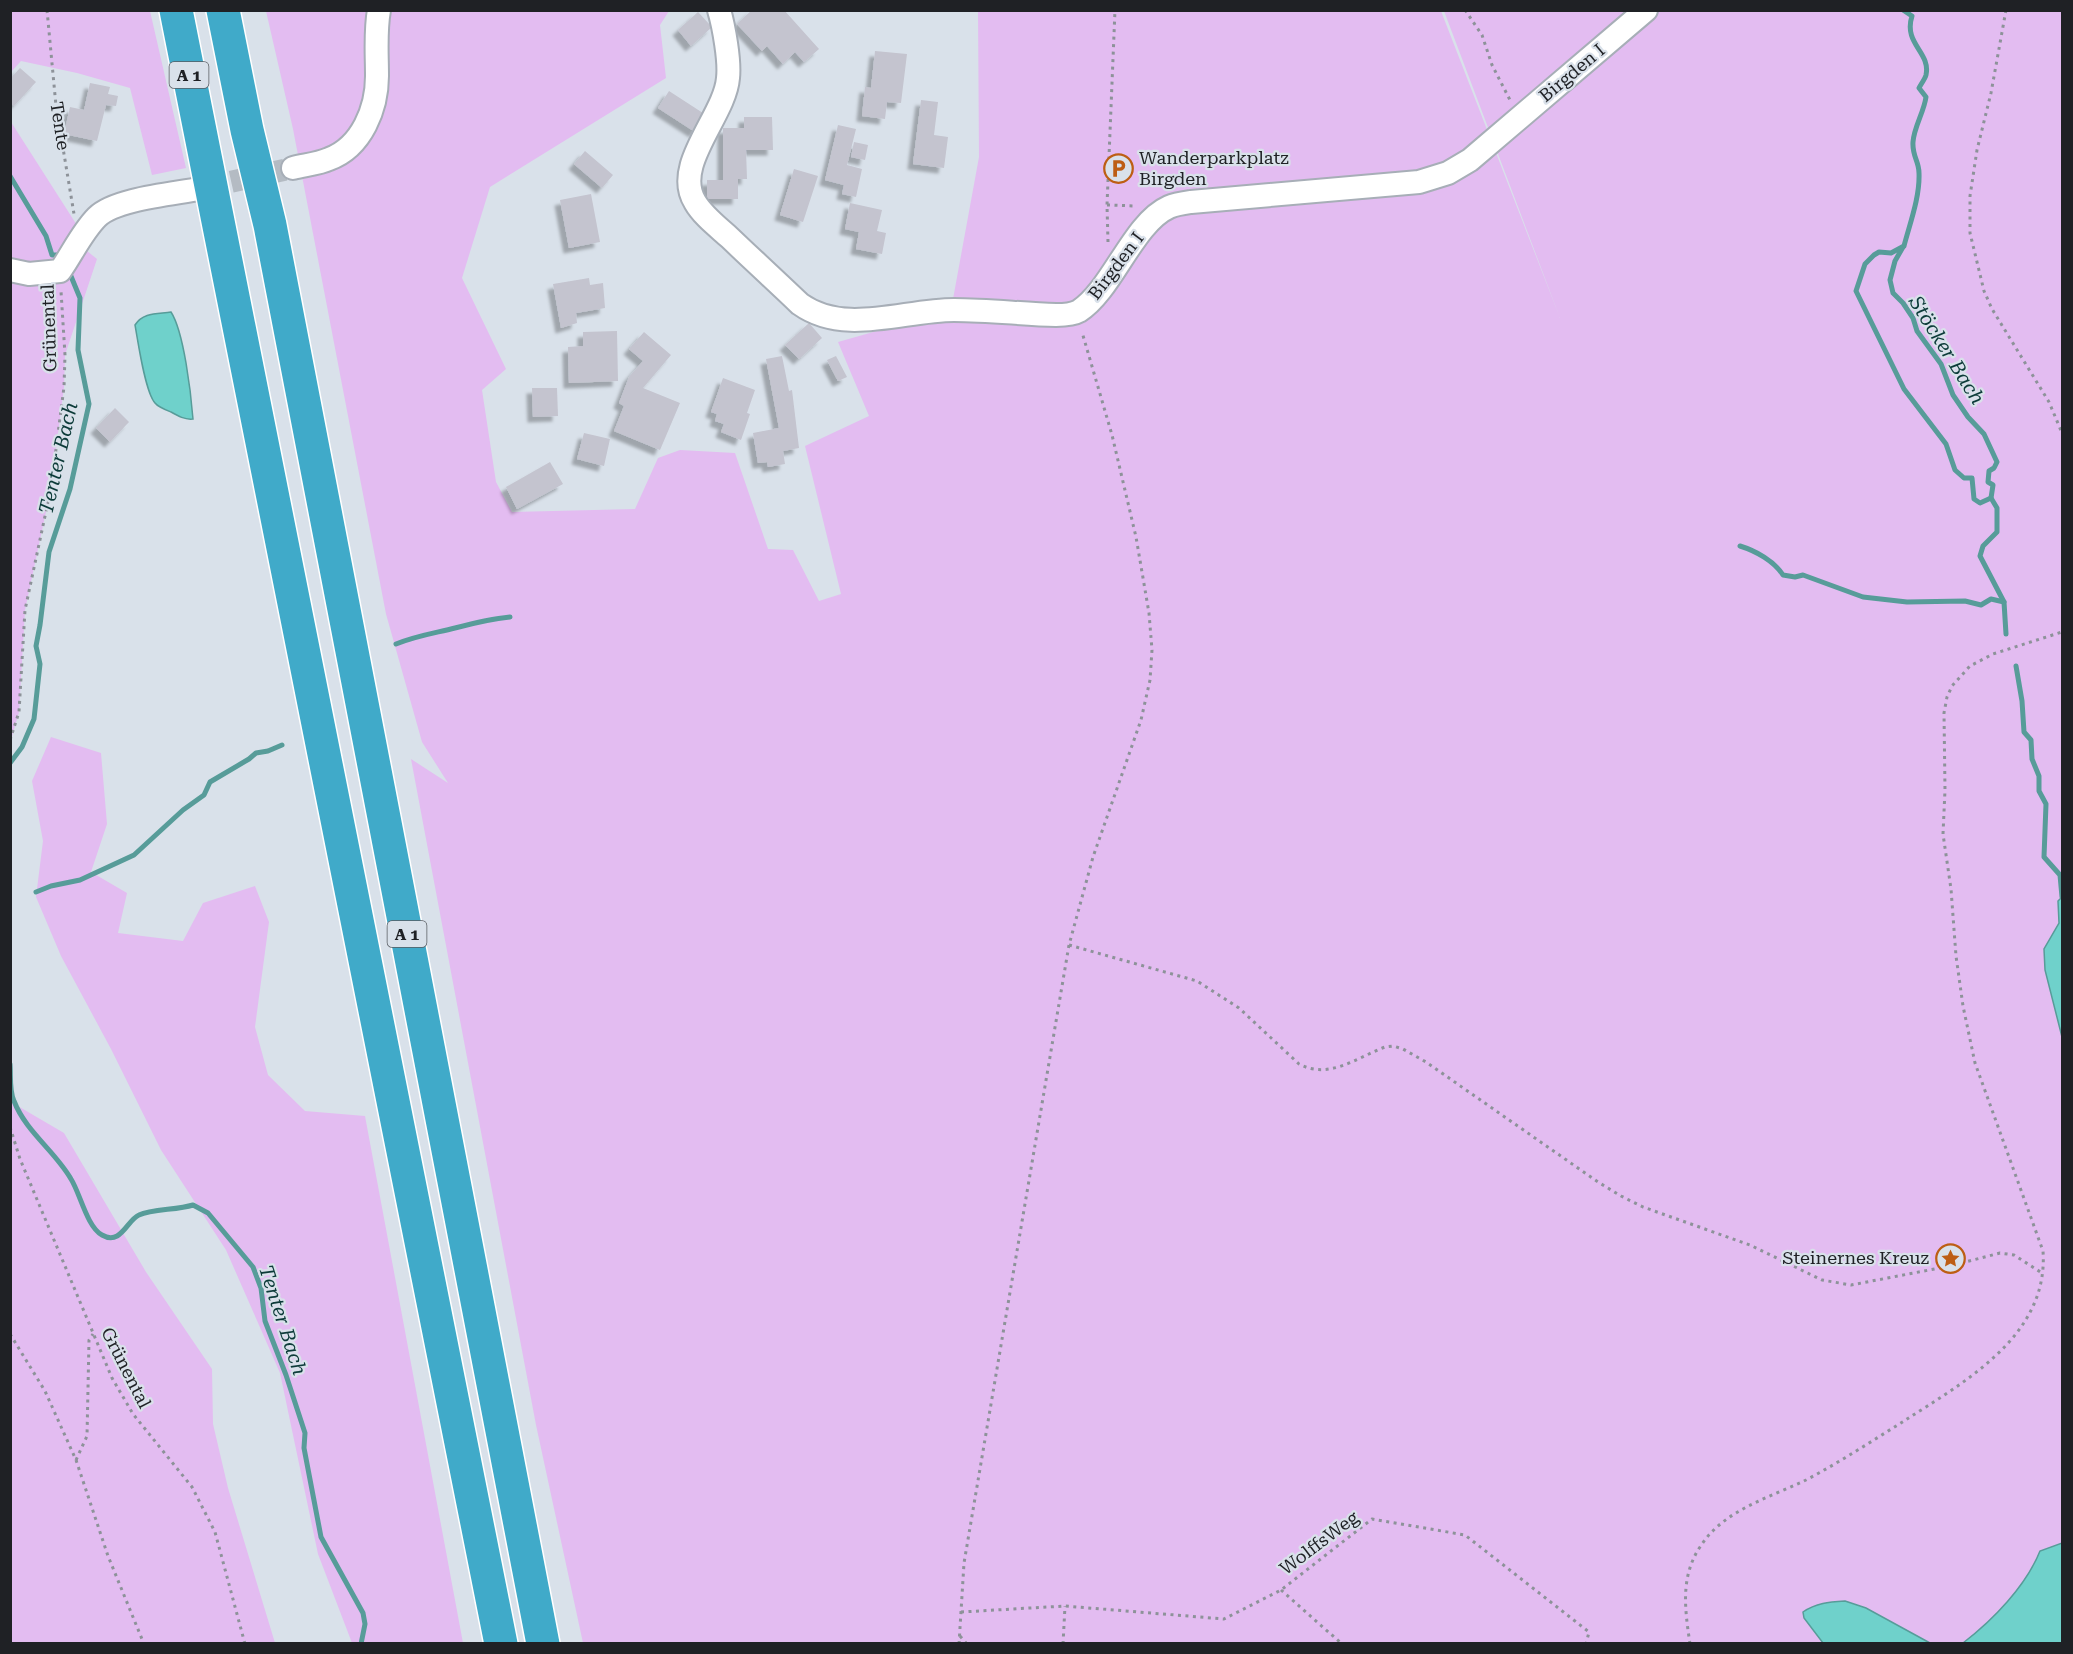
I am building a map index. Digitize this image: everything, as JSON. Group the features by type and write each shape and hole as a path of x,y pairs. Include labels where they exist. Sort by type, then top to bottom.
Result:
{"highway":[{"name":"A 1","path":"176,10 501,1644"},
{"name":"A 1","path":"223,10 247,130 275,249 543,1644"}],"street":[{"path":"293,168 329,159 339,154 355,140 365,125 376,96 376,24 379,10"},
{"name":"Birgden I","path":"718,10 724,35 729,79 717,112 692,163 690,188 693,200 708,218 800,304 813,313 843,319 951,310 1056,315 1078,312 1089,302 1143,230 1159,213 1168,208 1191,202 1419,182 1448,173 1470,160 1646,10"},
{"path":"10,270 29,273 60,271 97,216 115,206 200,189"}],"path":[{"name":"Tente","path":"47,10 56,106 79,242"},
{"path":"1107,279 1107,205 1114,10"},
{"path":"1465,10 1482,35 1492,65 1512,103 1518,98"},
{"path":"2006,10 1991,93 1977,150 1970,196 1970,233 1984,291 1992,309 2049,402 2062,433"},
{"path":"1107,205 1142,206"},
{"name":"Grünental","path":"10,740 19,712 25,610 51,488 63,387 65,355 60,271"},
{"path":"959,1644 964,1563 1069,945 1093,857 1141,720 1150,680 1152,650 1143,576 1130,508 1078,312"},
{"path":"1690,1644 1685,1586 1695,1556 1709,1534 1729,1517 1825,1470 1973,1376 1996,1356 2028,1316 2037,1297 2043,1251 1975,1063 1963,1006 1951,889 1942,834 1945,790 1944,713 1952,686 1970,666 1993,654 2062,632"},
{"path":"1069,945 1197,981 1239,1008 1299,1064 1308,1069 1332,1070 1385,1047 1403,1049 1448,1076 1543,1144 1622,1196 1643,1207 1750,1245 1822,1280 1851,1285 1950,1266 2000,1253 2014,1255 2042,1272"},
{"name":"Grünental","path":"10,1127 20,1159 112,1378 133,1414 192,1487 208,1515 215,1532 245,1644"},
{"path":"10,1334 45,1391 76,1460 108,1556 144,1644"},
{"path":"76,1460 87,1436 89,1340 93,1334"},
{"name":"WolffsWeg","path":"961,1612 1065,1606 1224,1619 1281,1590 1372,1520 1465,1535 1589,1632 1586,1644"},
{"path":"1281,1590 1342,1644"},
{"path":"1063,1644 1065,1606"},
{"path":"959,1634 966,1644"}],"shaded area":[{"path":"11,10 150,11 186,168 152,175 130,88 77,73 21,61 11,72"},
{"path":"266,11 669,11 660,25 666,78 490,187 462,278 506,369 482,390 496,482 512,512 635,509 658,458 680,450 735,453 768,549 793,550 819,601 841,594 805,446 869,416 838,342 951,310 979,157 978,11 1441,11 1560,318 1444,11 2062,11 2062,897 2058,901 2059,923 2044,949 2045,970 2062,1037 2062,1543 2040,1552 2034,1565 2008,1602 1963,1643 1930,1643 1866,1608 1845,1601 1829,1602 1804,1618 1823,1644 583,1643 536,1425 411,759 448,783 422,742 386,614 293,129"},
{"path":"11,122 80,230 87,251 97,259 65,355 64,387 51,488 25,610 19,712 11,740"},
{"path":"171,312 176,321 183,348 193,419 182,417 156,404 151,397 142,366 135,325 146,316"},
{"path":"51,737 101,753 107,824 91,872 127,893 118,933 183,941 203,903 255,886 269,922 255,1027 268,1075 305,1111 365,1116 463,1643 352,1643 318,1554 280,1373 226,1250 161,1150 111,1049 61,956 36,897 43,841 32,781"},
{"path":"2062,897 2062,1037 2045,970 2044,949 2059,923 2058,901"},
{"path":"11,1102 64,1133 146,1272 212,1369 213,1424 228,1488 275,1643 11,1643"},
{"path":"2062,1543 2062,1643 1963,1643 1986,1624 2008,1601 2026,1577 2040,1551"},
{"path":"1845,1601 1866,1608 1930,1643 1823,1643 1804,1618 1803,1612 1818,1605"}],"building":[{"path":"752,10 784,10 819,49 804,62 795,52 783,64 767,46 762,51 737,24"},
{"path":"698,12 712,27 691,46 678,30"},
{"path":"875,51 907,54 901,103 887,102 885,119 862,116 865,87 871,88"},
{"path":"20,68 36,82 14,106 10,103 10,79"},
{"path":"90,83 110,87 108,94 118,96 116,106 106,105 97,141 64,134 70,107 84,110"},
{"path":"669,91 706,115 695,132 658,108"},
{"path":"921,100 938,102 934,135 948,137 944,168 913,164"},
{"path":"744,117 772,117 773,150 746,150 747,179 738,179 738,199 707,199 707,180 723,180 723,128 744,128"},
{"path":"838,125 856,129 847,165 862,169 856,197 842,194 844,185 825,180"},
{"path":"854,142 868,145 865,160 851,157"},
{"path":"585,151 613,175 602,188 574,164"},
{"path":"794,169 818,176 803,222 780,215"},
{"path":"591,194 600,242 569,248 560,200"},
{"path":"850,203 882,210 877,231 886,233 882,254 856,249 859,232 845,229"},
{"path":"589,278 590,285 603,283 605,308 576,313 577,323 561,328 553,284"},
{"path":"809,323 822,338 799,359 785,345"},
{"path":"617,331 618,381 569,383 568,347 583,346 583,332"},
{"path":"644,332 671,355 643,388 680,403 660,450 614,431 624,406 619,403 629,377 643,361 629,349"},
{"path":"782,356 789,391 792,390 799,448 783,451 785,464 768,467 767,462 758,463 753,433 779,428 766,359"},
{"path":"836,356 847,377 838,381 827,360"},
{"path":"723,378 755,390 741,440 721,432 724,424 715,421 717,414 711,412"},
{"path":"532,388 557,388 558,416 533,417"},
{"path":"115,408 129,422 110,442 96,428"},
{"path":"584,433 610,439 604,466 577,459"},
{"path":"550,462 563,484 517,509 506,487"}],"waterway":[{"name":"Stöcker Bach","path":"1903,10 1912,16 1911,34 1925,60 1926,67 1925,77 1919,88 1926,97 1913,142 1919,169 1918,191 1904,246 1891,253 1879,252 1874,255 1865,264 1856,291 1904,389 1946,444 1955,470 1964,478 1972,478 1974,499 1980,503 1991,498 1997,508 1997,532 1983,546 1980,556 2004,602 2006,634"},
{"name":"Tenter Bach","path":"10,176 46,236 52,255 62,255"},
{"name":"Stöcker Bach","path":"1903,247 1895,261 1890,280 1893,293 1903,303 1913,318 1917,331 1941,364 1953,395 1968,417 1984,434 1997,462 1989,471 1988,482 1993,485 1991,498"},
{"name":"Tenter Bach","path":"10,763 22,747 34,719 40,664 36,646 49,552 70,489 89,404 78,350 80,298 68,269"},
{"path":"1740,546 1764,557 1783,575 1795,577 1803,575 1863,597 1907,602 1965,601 1981,605 1991,599 2004,602"},
{"path":"396,644 475,623 510,617"},
{"name":"Stöcker Bach","path":"2016,666 2024,732 2031,740 2032,759 2039,776 2039,791 2046,804 2044,857 2060,875 2062,897"},
{"path":"36,892 51,886 80,880 134,855 183,810 204,795 210,782 256,753 282,745"},
{"name":"Tenter Bach","path":"10,1064 11,1093 19,1112 64,1169 97,1231 109,1238 114,1237 119,1235 139,1215 193,1205 208,1213 253,1267 261,1288 265,1321 305,1433 304,1448 321,1537 363,1613 365,1624 361,1644"}],"tunnel":[{"path":"199,189 293,168"}],"place":[{"name":"Wanderparkplatz Birgden","path":"1118,168"},
{"name":"Steinernes Kreuz","path":"1950,1258"}]}
